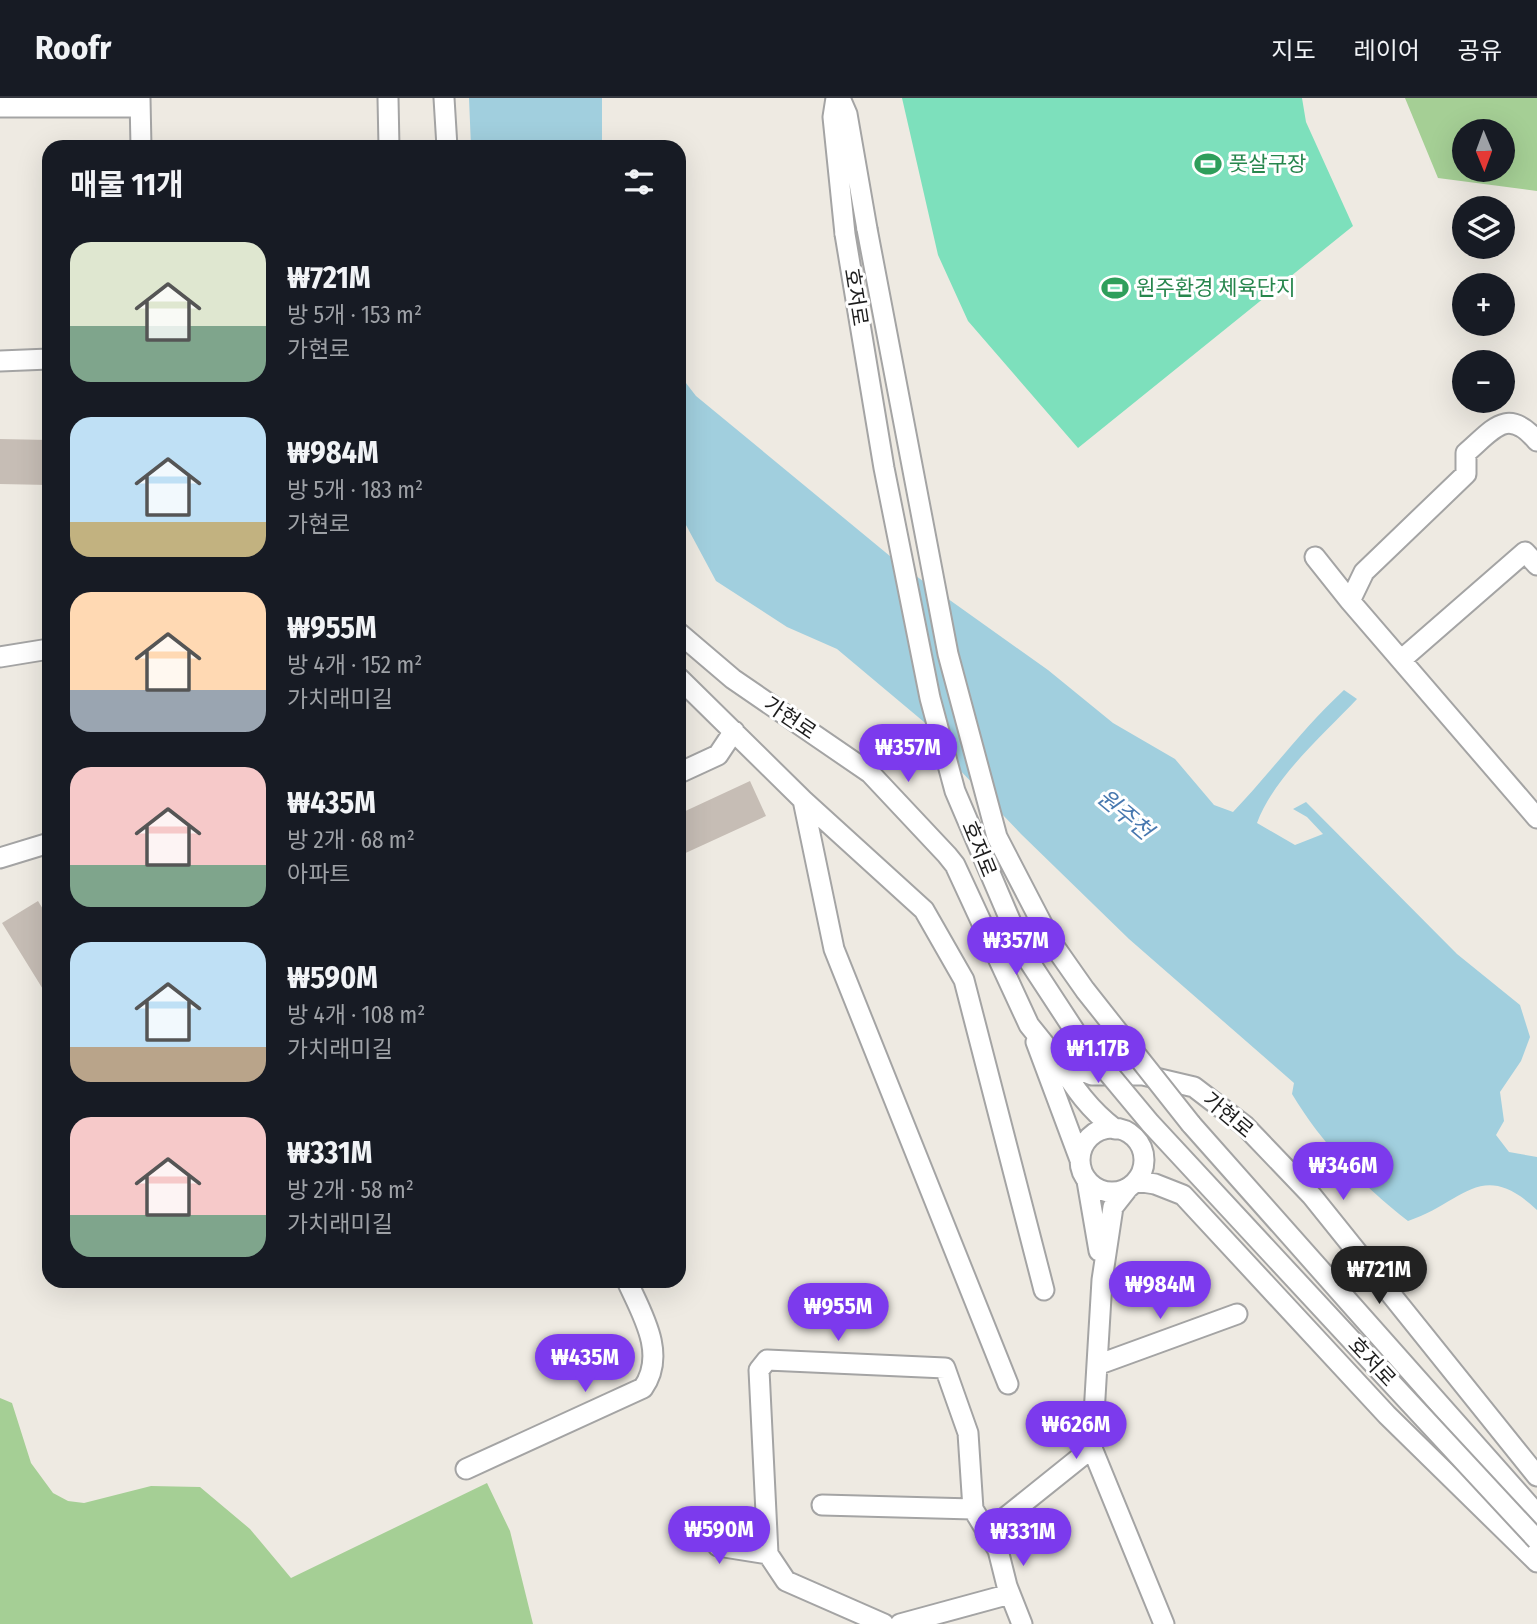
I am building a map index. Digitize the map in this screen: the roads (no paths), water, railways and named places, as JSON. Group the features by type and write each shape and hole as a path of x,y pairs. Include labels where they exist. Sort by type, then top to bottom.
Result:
{"street":[{"path":"388,98 389,140"},
{"path":"444,98 447,140"},
{"name":"호저로","path":"838,98 847,114 948,653 997,837 1046,931 1085,990 1191,1125 1537,1514"},
{"name":"호저로","path":"838,98 833,117 845,234 884,468 930,698 955,791 990,879 1025,955 1080,1039 1150,1123 1537,1540"},
{"path":"0,107 140,103 141,140"},
{"path":"0,361 42,359"},
{"path":"1350,601 1364,572 1466,474 1466,453 1498,425 1511,421 1525,427 1537,440"},
{"path":"1401,660 1525,552 1537,565"},
{"path":"1315,557 1537,818"},
{"name":"가현로","path":"686,639 733,679 870,773 947,855 955,865 1029,1024 1058,1062 1092,1075 1143,1075 1194,1087 1236,1118 1312,1196 1537,1476"},
{"path":"0,657 42,653"},
{"path":"686,685 803,800 924,910 964,980 1044,1290"},
{"path":"686,771 718,755 734,731"},
{"path":"803,800 834,949 1008,1384"},
{"path":"0,858 42,845"},
{"path":"1029,1024 1087,1181 1094,1211 1102,1280"},
{"path":"1058,1062 1074,1089 1097,1115 1115,1129 1133,1136 1143,1153 1144,1163 1132,1185 1113,1206 1102,1280 1092,1448 1164,1624"},
{"path":"1080,1160 1088,1140 1096,1133 1115,1129"},
{"path":"1087,1181 1106,1192 1132,1185 1155,1184 1183,1195 1387,1415 1537,1562"},
{"path":"466,1469 643,1388 652,1376 652,1335 630,1288"},
{"path":"1097,1365 1237,1314"},
{"path":"884,1624 786,1581 768,1554 759,1370 767,1360 945,1368 968,1433 973,1509 998,1550 1010,1594 1022,1624"},
{"path":"986,1533 1092,1448"},
{"path":"822,1505 973,1509"},
{"path":"711,1526 718,1546 768,1554"},
{"path":"900,1624 1010,1594"}],"water":[{"path":"469,98 602,98 602,140 471,140"},
{"name":"원주천","path":"686,383 696,396 902,566 1048,670 1113,723 1175,759 1214,805 1233,812 1344,690 1357,699 1287,773 1257,823 1295,845 1323,834 1307,817 1293,809 1306,802 1457,954 1520,1005 1530,1037 1521,1061 1500,1092 1504,1121 1496,1135 1509,1152 1537,1157 1537,1210 1518,1195 1501,1187 1486,1185 1472,1189 1408,1221 1359,1178 1330,1147 1292,1094 1294,1083 1129,939 1021,834 954,764 955,748 837,649 787,627 716,581 686,525"}],"place":[{"name":"풋살구장","path":"1208,164"},
{"name":"원주환경 체육단지","path":"1115,288"}]}
